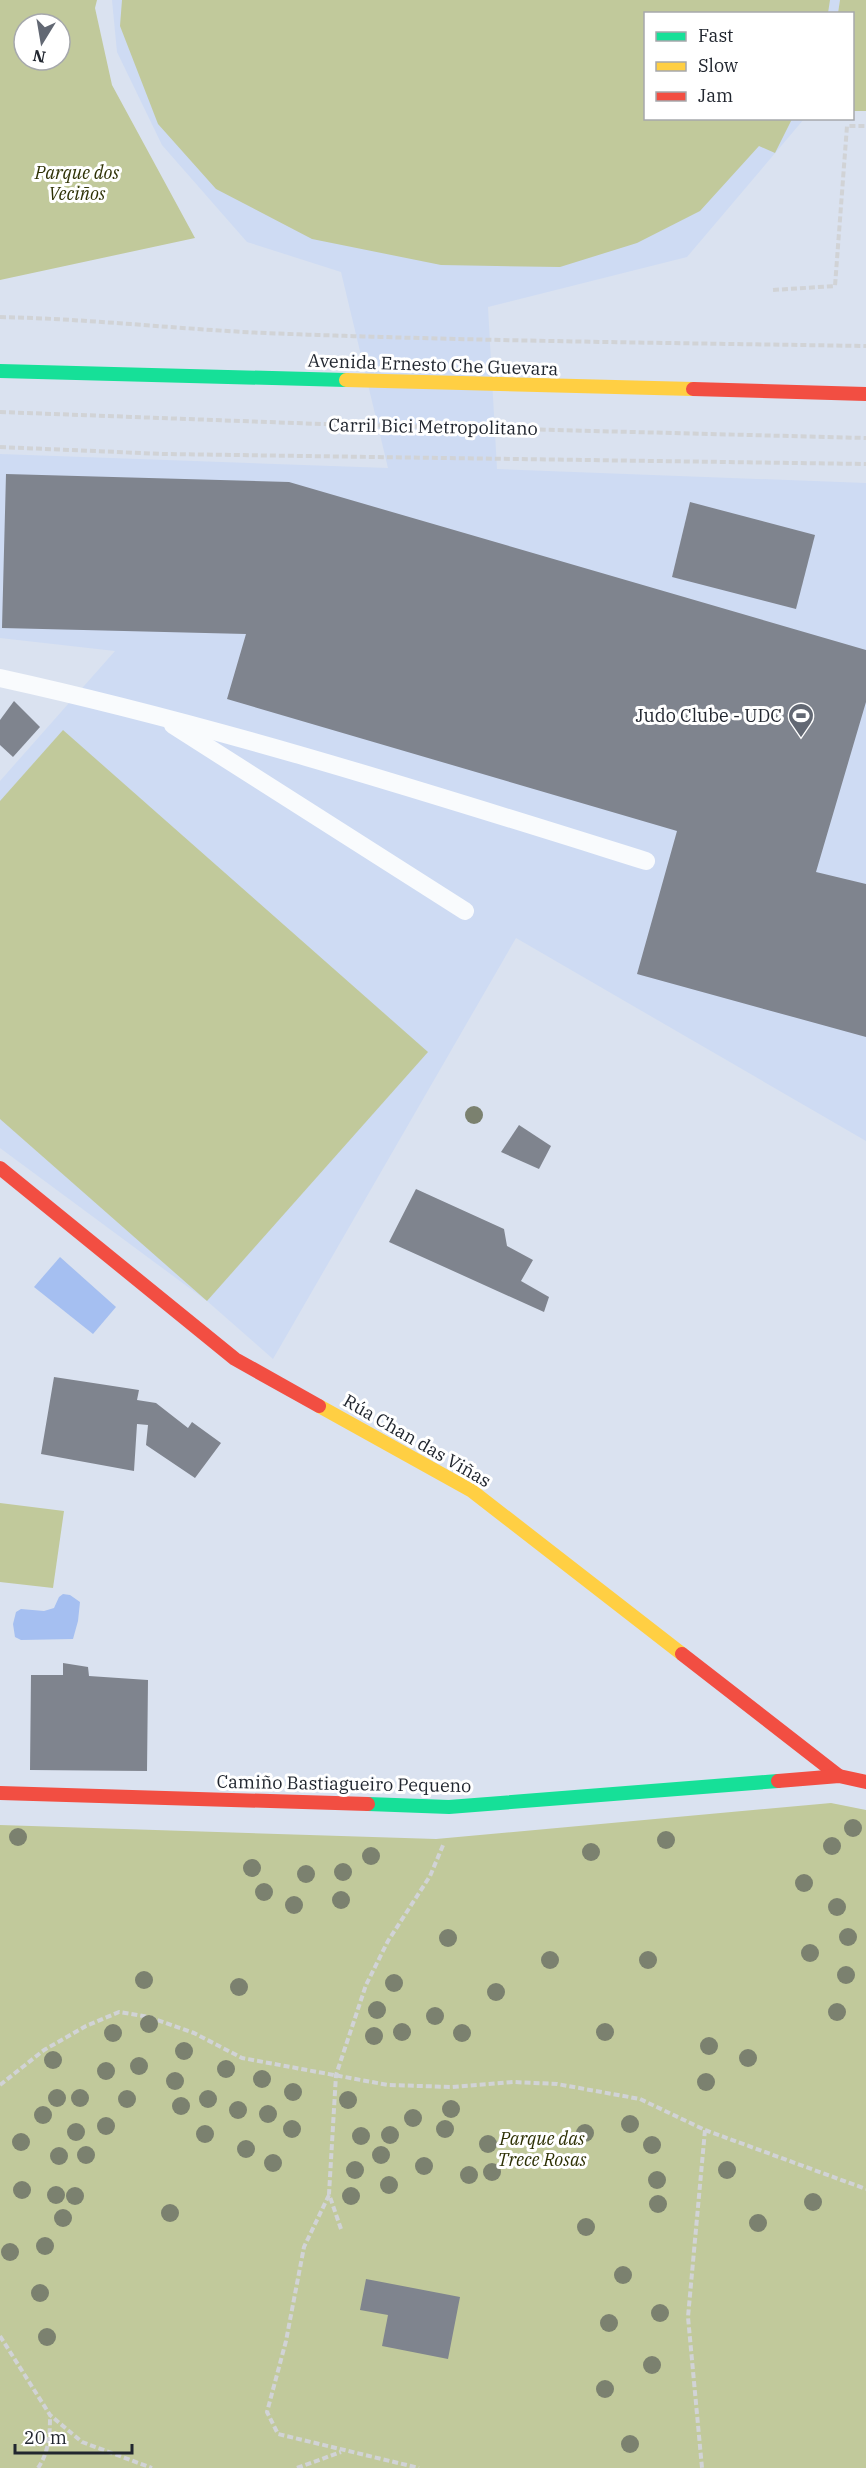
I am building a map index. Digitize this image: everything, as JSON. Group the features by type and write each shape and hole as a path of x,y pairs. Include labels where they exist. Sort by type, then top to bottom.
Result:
{"street":[{"name":"Avenida Ernesto Che Guevara","path":"0,371 866,394"},
{"name":"Rúa Chan das Viñas","path":"0,1168 235,1359 472,1491 839,1776"},
{"name":"Camiño Bastiagueiro Pequeno","path":"0,1793 449,1807 839,1776 866,1782"}],"lane":[{"path":"0,678 273,746 646,861"},
{"path":"159,716 465,911"}],"path":[{"path":"774,290 835,286 847,126 866,126"},
{"path":"0,318 47,318 192,330 292,334 866,346"},
{"name":"Carril Bici Metropolitano","path":"0,412 321,424 866,438"},
{"path":"0,447 176,454 866,465"},
{"path":"419,2468 278,2434 267,2412 286,2341 304,2247 329,2194 336,2074 366,1984 388,1941 430,1876 442,1850 449,1829 449,1807"},
{"path":"0,2085 44,2050 86,2026 119,2012 149,2017 194,2033 242,2058 388,2085 452,2087 513,2082 557,2084 640,2099 705,2130 866,2190"},
{"path":"702,2468 688,2317 705,2130"},
{"path":"329,2194 341,2229"},
{"path":"0,2336 50,2415 82,2442 152,2468"},
{"path":"38,2468 50,2438 50,2415"},
{"path":"297,2468 343,2451"}],"shaded area":[{"path":"112,0 840,0 838,12 644,12 644,120 803,120 687,257 488,307 497,469 866,483 866,1141 516,938 273,1359 207,1301 0,1148 0,781 115,651 0,638 0,454 388,468 341,272 247,242 162,145 117,52"}],"green space":[{"name":"Parque dos Veciños","path":"0,0 97,0 95,8 112,85 195,238 0,280"},
{"path":"122,0 830,0 828,12 644,12 644,120 792,120 775,153 759,146 700,211 637,243 560,267 441,265 312,239 216,189 158,124 120,26"},
{"path":"840,0 866,0 866,111 854,111 854,12 838,12"},
{"path":"63,730 428,1052 207,1301 0,1119 0,801"},
{"path":"0,1503 64,1511 53,1588 0,1582"},
{"name":"Parque das Trece Rosas","path":"831,1803 866,1810 866,2468 0,2468 0,1825 436,1839"}],"water":[{"path":"60,1257 116,1307 93,1334 34,1287"},
{"path":"63,1594 70,1595 80,1602 73,1639 21,1640 15,1637 13,1624 16,1612 21,1609 44,1611 54,1608"}],"building":[{"path":"6,474 289,482 866,650 866,702 816,872 866,884 866,1037 637,974 677,831 227,699 246,634 2,628"},
{"path":"690,502 815,535 796,609 672,577"},
{"path":"14,701 40,727 13,757 0,745 0,720"},
{"path":"519,1125 551,1146 539,1169 501,1152"},
{"path":"416,1189 504,1229 507,1246 533,1260 521,1281 549,1297 544,1312 389,1242"},
{"path":"54,1377 139,1390 137,1400 156,1403 188,1428 192,1422 221,1443 195,1478 146,1445 148,1425 137,1424 134,1471 41,1454"},
{"path":"63,1663 88,1667 89,1676 148,1680 147,1771 30,1770 31,1675 63,1675"},
{"path":"366,2279 460,2297 448,2359 382,2346 388,2315 360,2310"}],"traffic: fast":[{"path":"0,371 346,380"},
{"path":"368,1804 449,1807 778,1781"}],"traffic: slow":[{"path":"346,380 693,389"},
{"path":"319,1406 472,1491 682,1654"}],"traffic: jam":[{"path":"693,389 866,394"},
{"path":"0,1168 235,1359 319,1406"},
{"path":"682,1654 839,1776"},
{"path":"778,1781 839,1776 866,1782"},
{"path":"0,1793 368,1804"}],"place":[{"name":"Judo Clube - UDC","path":"801,739"}]}
